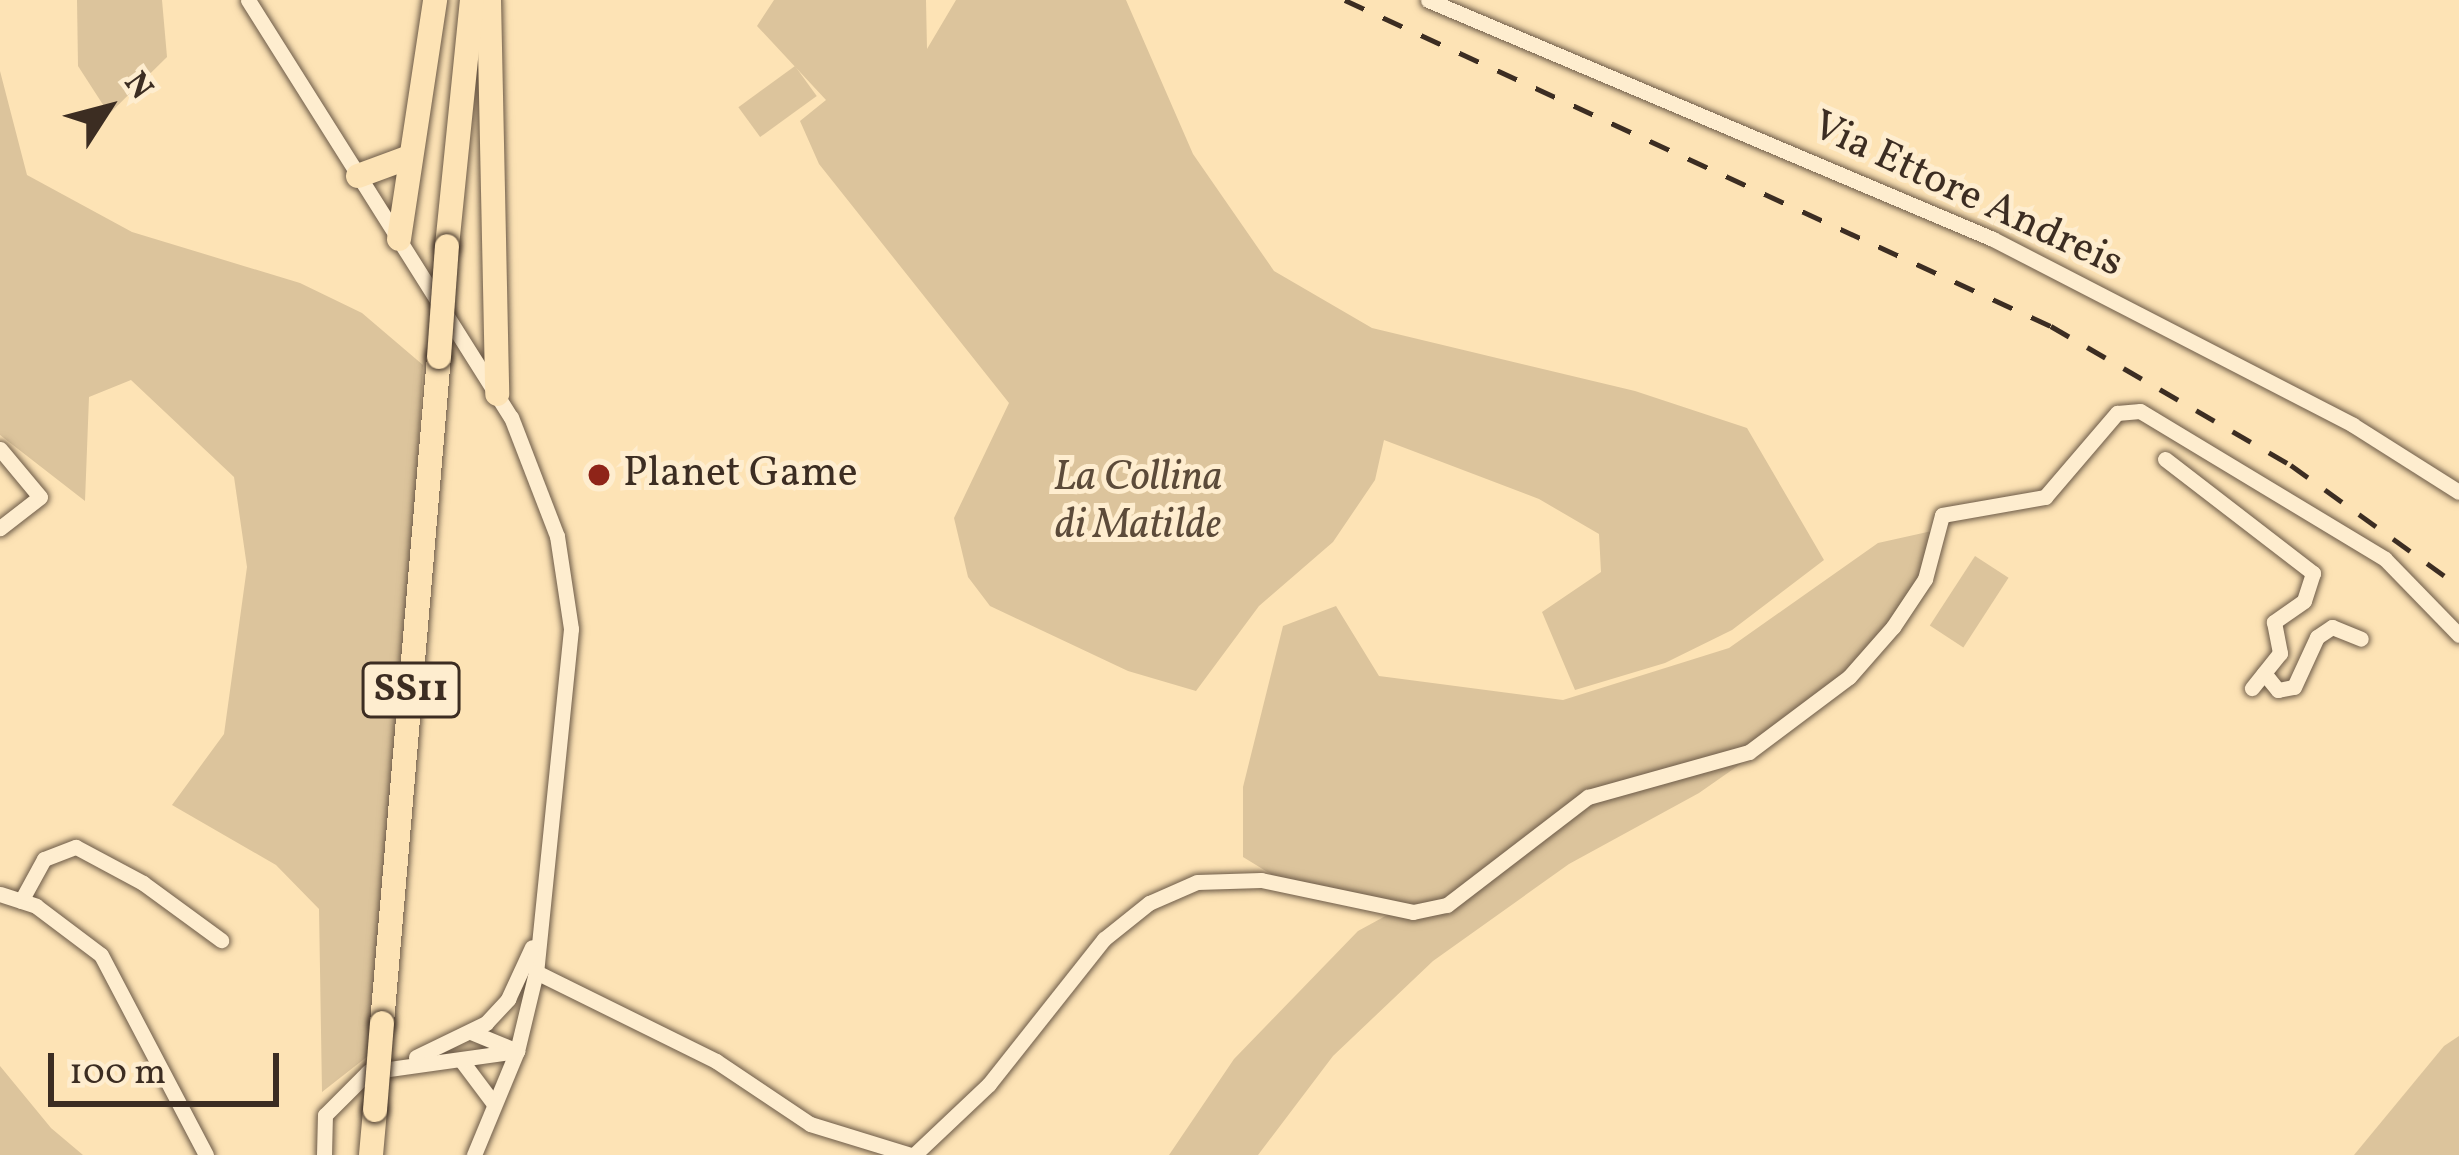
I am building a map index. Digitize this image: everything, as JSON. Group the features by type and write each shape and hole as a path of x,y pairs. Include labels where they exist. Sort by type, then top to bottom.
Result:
{"highway":[{"path":"399,239 407,158 435,0"},
{"name":"SS11","path":"371,1155 472,0"},
{"path":"489,0 497,394"},
{"path":"358,176 407,158"}],"street":[{"name":"Via Ettore Andreis","path":"1428,0 1993,239 2353,425 2459,492"},
{"path":"252,7 497,394 543,488 571,629 536,972 517,1052 474,1155"},
{"path":"536,972 716,1061 810,1124 912,1155 989,1084 1104,939 1149,903 1197,882 1261,880 1413,912 1447,905 1588,797 1749,752 1849,677 1892,627 1925,579 1942,514 2045,497 2117,413 2140,411 2385,559 2459,635"},
{"path":"0,449 40,497 0,528"},
{"path":"2164,459 2313,573 2316,585 2304,601 2274,622 2280,653 2252,688"},
{"path":"2264,673 2278,690 2294,687 2317,637 2332,627 2360,639"},
{"path":"21,901 44,859 76,847 143,883 221,940"},
{"path":"0,894 21,901 101,955 206,1155"},
{"path":"324,1155 325,1114 343,1088 470,1032 508,999 537,933"},
{"path":"470,1032 517,1052"},
{"path":"402,1064 517,1052"},
{"path":"461,1060 494,1104"}],"green space":[{"path":"77,0 162,0 167,57 109,114 78,66"},
{"name":"La Collina di Matilde","path":"774,0 926,0 927,49 956,0 1126,0 1193,154 1274,271 1372,328 1635,391 1747,428 1824,560 1732,630 1665,663 1575,690 1542,612 1601,572 1599,534 1539,499 1384,440 1375,480 1333,542 1259,606 1196,691 1128,671 990,606 968,577 954,518 1009,403 819,164 800,121 826,100 757,26"},
{"path":"795,66 817,96 760,137 738,107"},
{"path":"0,71 27,175 132,232 300,283 362,313 423,365 406,669 368,1056 322,1092 319,909 276,865 172,805 224,734 247,567 234,477 131,380 89,397 85,501 0,435"},
{"path":"1941,529 1928,589 1832,700 1699,793 1569,864 1433,961 1333,1056 1258,1155 1169,1155 1234,1059 1358,931 1391,913 1312,899 1243,857 1243,787 1283,626 1336,606 1379,676 1563,700 1729,648 1878,543"},
{"path":"1975,556 2009,578 1963,647 1930,626"},
{"path":"2459,1036 2459,1155 2354,1155 2444,1046"},
{"path":"0,1066 51,1128 83,1155 0,1155"}],"railway":[{"path":"1345,0 2051,326 2291,465 2459,586"}],"place":[{"name":"Planet Game","path":"599,475"}]}
